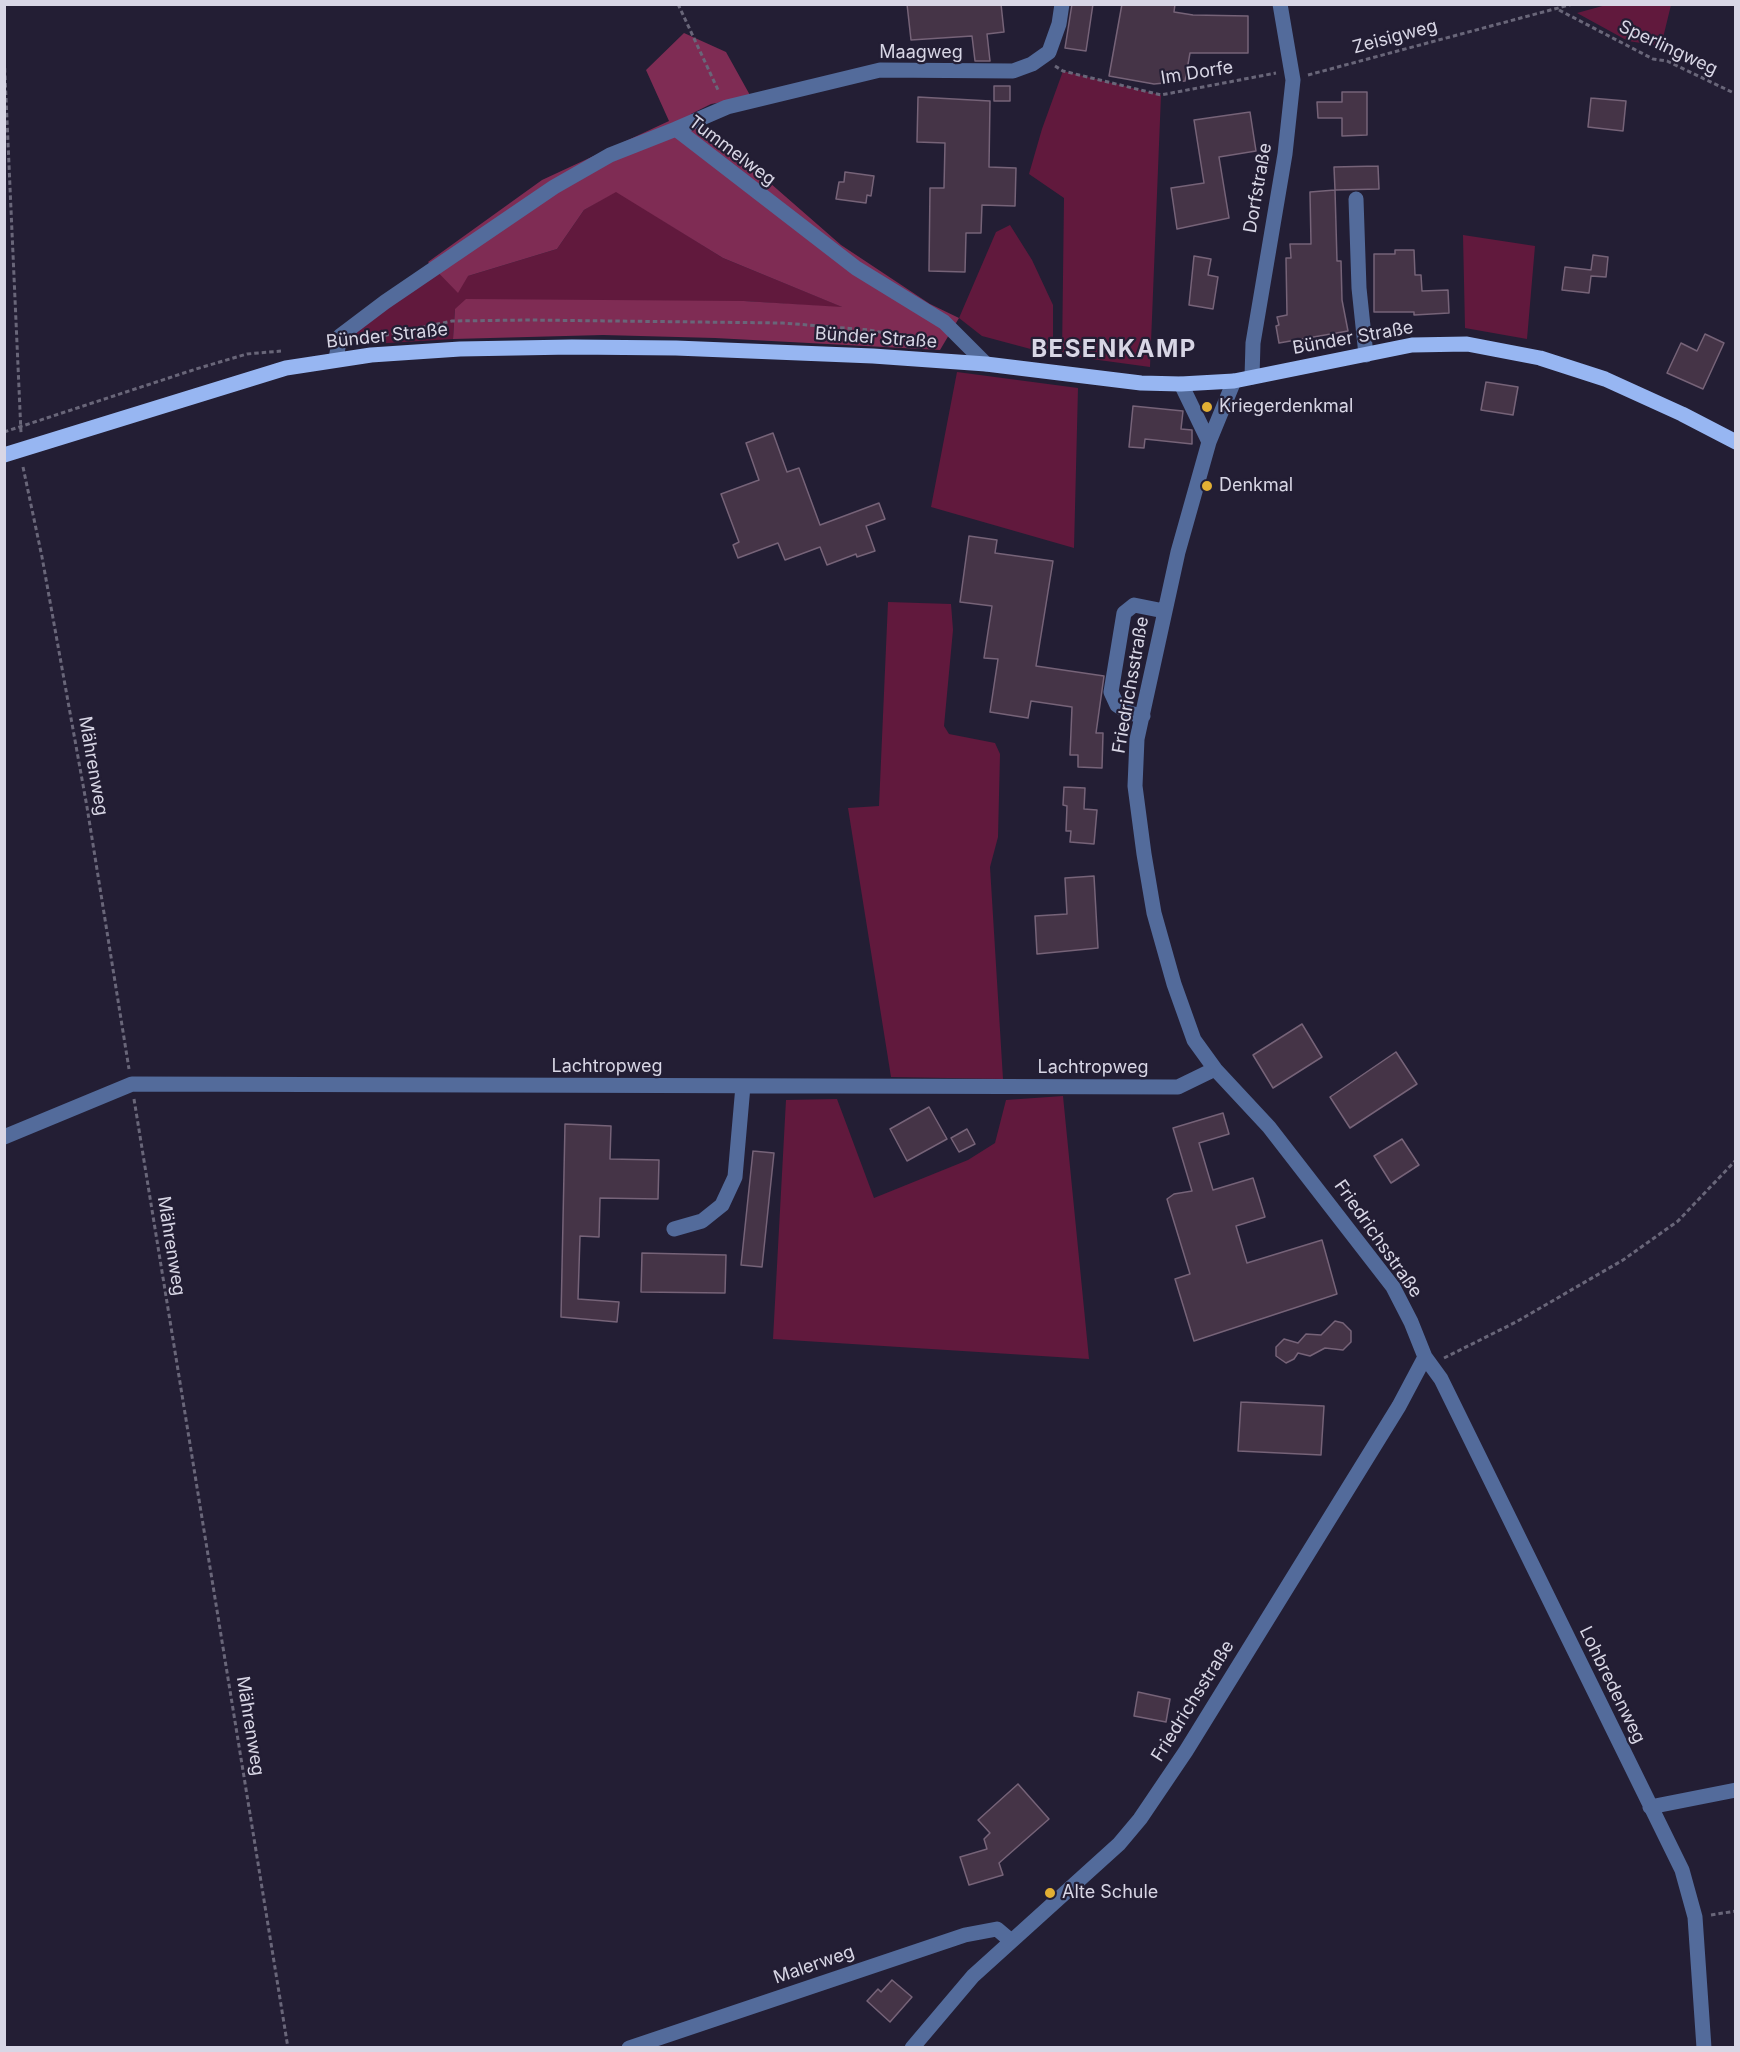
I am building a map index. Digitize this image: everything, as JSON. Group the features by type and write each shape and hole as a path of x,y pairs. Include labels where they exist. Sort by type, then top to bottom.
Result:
{"main road":[{"name":"Bünder Straße","path":"4,455 263,374 336,359 460,349 653,348 873,356 986,364 1141,383 1181,384 1234,381 1412,345 1467,344 1540,358 1605,379 1682,414 1736,442"}],"street":[{"path":"1041,58 1049,52 1059,24 1062,4"},
{"name":"Dorfstraße","path":"1252,377 1253,343 1285,154 1292,75 1280,4"},
{"name":"Maagweg","path":"676,129 727,107 880,70 1013,71 1041,58"},
{"name":"Tummelweg","path":"336,359 340,336 554,187 610,155 676,129 856,268 944,322 986,364"},
{"path":"1356,199 1359,288 1366,355"},
{"name":"Friedrichsstraße","path":"912,2048 974,1976 1010,1940 1119,1844 1140,1819 1186,1751 1428,1361 1412,1322 1393,1287 1269,1127 1215,1069 1194,1040 1173,984 1154,912 1135,786 1137,739 1164,611 1209,442 1234,381"},
{"path":"1181,384 1209,442"},
{"path":"1143,716 1129,713 1117,705 1111,692 1124,613 1134,605 1164,611"},
{"name":"Lachtropweg","path":"4,1137 132,1084 372,1087 1178,1088 1215,1069"},
{"path":"674,1229 702,1221 722,1205 735,1177 743,1086"},
{"name":"Lohbredenweg","path":"1428,1361 1441,1379 1682,1870 1695,1917 1704,2048"},
{"path":"1650,1807 1736,1790"},
{"name":"Malerweg","path":"629,2048 965,1935 997,1929 1010,1940"}],"path":[{"path":"678,4 727,107"},
{"name":"Zeisigweg","path":"1292,75 1573,4"},
{"name":"Sperlingweg","path":"1558,9 1653,59 1667,61 1736,94"},
{"name":"Mährenweg","path":"4,53 21,426 20,450 42,557 87,807 288,2048"},
{"name":"Im Dorfe","path":"1041,58 1063,71 1161,95 1292,75"},
{"path":"1428,1361 1516,1322 1623,1260 1678,1221 1736,1160"},
{"path":"1695,1917 1736,1911"}],"shaded area":[{"path":"1606,5 1671,5 1661,46 1628,41 1577,13"},
{"path":"684,33 726,52 751,97 711,104 691,114 841,245 930,304 959,318 940,350 715,338 603,335 453,339 455,309 466,299 744,301 842,307 723,258 616,192 584,210 557,249 468,276 458,293 428,262 542,180 669,121 646,70"},
{"path":"1063,71 1161,95 1150,367 1062,355 1064,198 1029,174"},
{"path":"616,191 723,258 845,308 744,301 455,309 453,339 372,344 345,339 436,271 468,276 557,249 584,210"},
{"path":"1010,225 1032,260 1053,305 1053,355 982,336 959,318 996,232"},
{"path":"1463,235 1535,246 1527,339 1465,328"},
{"path":"957,372 1078,388 1074,548 931,507"},
{"path":"888,602 951,604 953,630 944,726 949,734 995,743 1000,754 998,837 990,867 1003,1079 891,1077 848,808 879,806"},
{"path":"1063,1096 1089,1359 773,1339 786,1100 837,1099 874,1198 968,1160 995,1143 1006,1100"}],"building":[{"path":"907,4 1001,4 1004,32 987,34 990,61 975,61 972,36 911,40"},
{"path":"1072,4 1093,4 1086,51 1065,48"},
{"path":"1122,4 1175,4 1174,12 1193,15 1248,16 1248,53 1190,53 1185,81 1154,84 1109,76"},
{"path":"994,86 1010,86 1010,101 994,101"},
{"path":"1342,92 1367,92 1367,135 1342,136 1342,118 1318,118 1317,102 1342,102"},
{"path":"918,97 990,101 989,167 1016,168 1015,206 982,205 981,233 966,233 965,272 929,271 930,188 944,188 945,143 917,142"},
{"path":"1591,98 1626,101 1623,131 1588,127"},
{"path":"1250,112 1256,151 1219,157 1229,218 1177,229 1171,188 1204,183 1194,120"},
{"path":"1378,166 1379,189 1335,190 1334,167"},
{"path":"845,172 874,176 871,196 867,195 866,203 836,199 839,182 844,182"},
{"path":"1335,190 1337,261 1341,261 1342,300 1348,331 1279,343 1277,317 1287,315 1286,258 1291,258 1290,244 1311,244 1310,192"},
{"path":"1395,250 1414,250 1415,275 1421,275 1422,291 1448,290 1449,313 1414,315 1414,312 1374,312 1374,254 1395,254"},
{"path":"1593,255 1608,257 1606,277 1591,276 1589,293 1562,290 1565,267 1591,270"},
{"path":"1194,256 1211,259 1208,275 1218,277 1213,309 1189,305"},
{"path":"1705,334 1724,343 1703,389 1667,373 1681,343 1697,351"},
{"path":"1486,382 1518,387 1513,415 1481,410"},
{"path":"1133,406 1183,411 1181,429 1192,430 1192,444 1145,439 1144,448 1129,447"},
{"path":"773,433 787,472 799,468 820,525 879,503 885,519 866,526 875,551 857,557 856,554 827,565 820,547 785,560 778,543 738,558 733,545 739,542 721,494 759,480 746,443"},
{"path":"969,536 997,540 995,553 1053,561 1036,666 1104,676 1096,733 1103,733 1102,768 1078,767 1078,755 1070,755 1072,707 1031,701 1028,718 990,712 998,659 984,658 992,606 960,602"},
{"path":"1064,787 1085,788 1084,809 1097,810 1094,844 1070,842 1071,831 1066,831 1067,806 1063,805"},
{"path":"1094,876 1098,948 1037,954 1035,916 1067,914 1065,878"},
{"path":"1302,1024 1322,1057 1273,1088 1253,1055"},
{"path":"1396,1052 1417,1084 1350,1128 1330,1097"},
{"path":"929,1107 947,1139 907,1161 890,1129"},
{"path":"1223,1113 1229,1134 1199,1143 1213,1190 1253,1178 1265,1217 1236,1226 1247,1263 1322,1240 1337,1294 1194,1341 1175,1279 1190,1274 1167,1199 1174,1194 1192,1191 1173,1128"},
{"path":"565,1124 611,1126 610,1159 659,1160 658,1199 600,1198 599,1237 580,1236 578,1299 619,1302 617,1322 561,1317"},
{"path":"967,1129 975,1144 959,1152 951,1138"},
{"path":"1402,1139 1419,1165 1391,1183 1374,1156"},
{"path":"753,1151 774,1153 762,1267 741,1265"},
{"path":"642,1253 726,1255 725,1293 641,1292"},
{"path":"1335,1321 1343,1323 1351,1331 1351,1342 1343,1350 1325,1348 1310,1356 1298,1353 1294,1359 1286,1363 1276,1356 1276,1347 1284,1339 1298,1343 1306,1334 1321,1335"},
{"path":"1241,1402 1324,1406 1321,1455 1238,1451"},
{"path":"1138,1692 1170,1699 1166,1722 1134,1716"},
{"path":"1018,1784 1049,1819 999,1863 1003,1875 969,1885 960,1857 987,1849 984,1839 990,1833 978,1820"},
{"path":"892,1980 912,1997 890,2022 867,2001 878,1989 881,1992"}],"place":[{"name":"Kriegerdenkmal","path":"1207,407"},
{"name":"Denkmal","path":"1207,486"},
{"name":"Alte Schule","path":"1050,1893"}],"district":[{"name":"BESENKAMP","path":"1114,350"}]}
